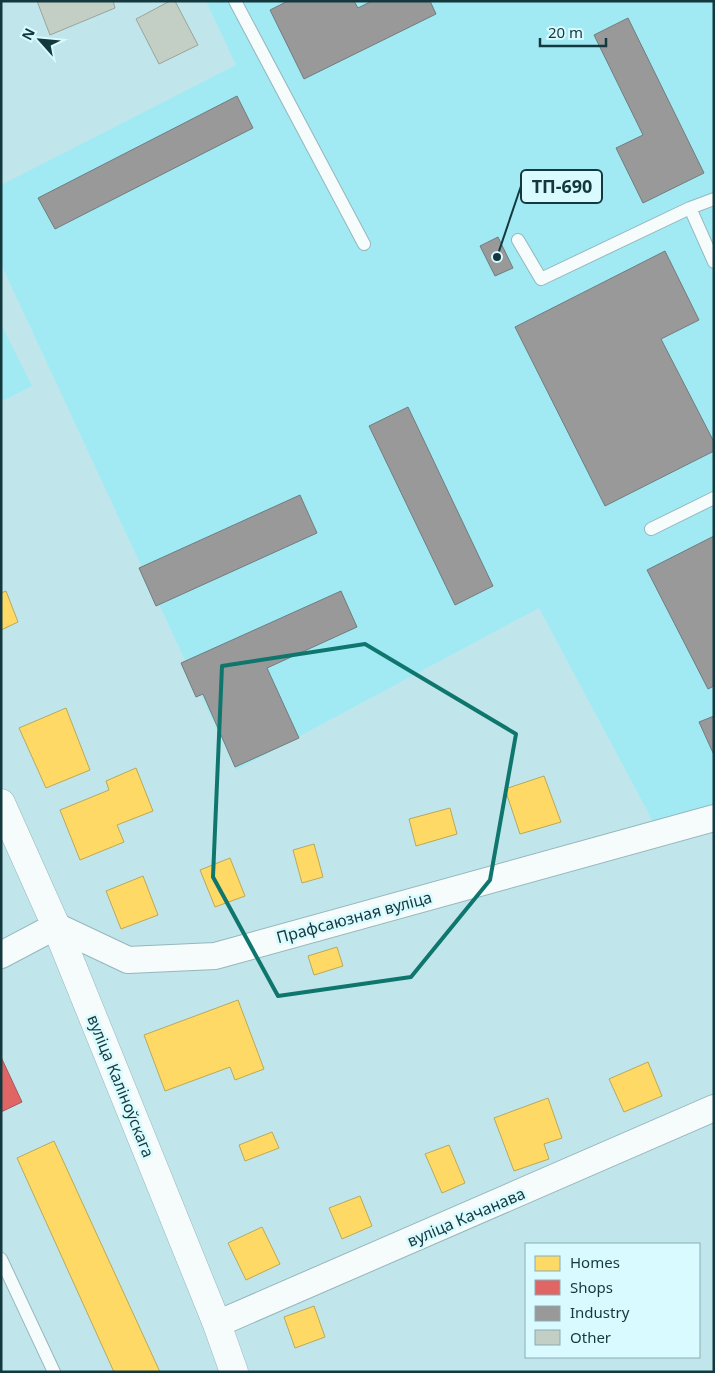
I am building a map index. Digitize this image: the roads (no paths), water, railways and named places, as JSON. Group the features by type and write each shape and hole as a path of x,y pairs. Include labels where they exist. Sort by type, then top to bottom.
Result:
{"main road":[{"name":"вуліца Каліноўскага","path":"1,803 56,926 217,1324 234,1372"}],"street":[{"name":"Прафсаюзная вуліца","path":"56,926 128,960 215,956 714,818"},
{"path":"1,956 56,926"},
{"name":"вуліца Качанава","path":"217,1324 714,1108"}],"lane":[{"path":"236,1 364,244"},
{"path":"518,240 541,279 690,208 714,199"},
{"path":"690,208 714,262"},
{"path":"650,529 714,498"},
{"path":"1,1258 54,1372"}],"place":[{"name":"ТП-690","path":"497,257"}]}
